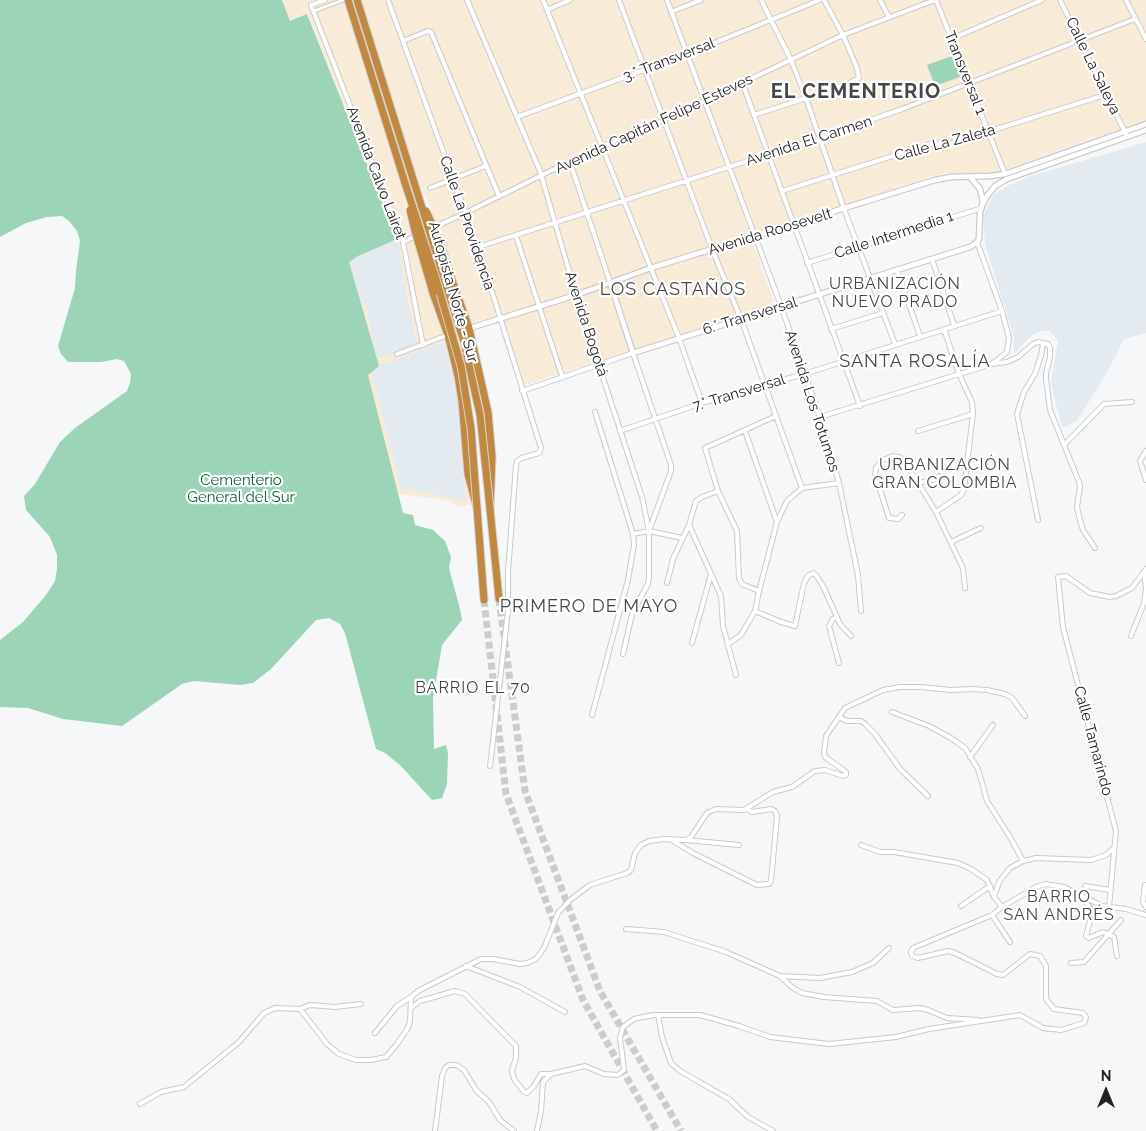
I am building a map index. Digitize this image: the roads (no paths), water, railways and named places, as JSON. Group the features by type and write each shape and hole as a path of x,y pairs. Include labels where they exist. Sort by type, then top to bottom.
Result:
{"highway":[{"name":"Autopista Norte - Sur","path":"348,0 452,329 461,366 472,436 484,600"},
{"name":"Autopista Norte - Sur","path":"357,0 454,308 474,382 483,440 499,599"},
{"path":"405,183 415,231 448,336 462,401 468,474 476,508"},
{"path":"420,200 430,218 469,328 484,398 492,456 490,509"}],"street":[{"name":"Avenida Calvo Lairet","path":"325,0 311,5 403,242 422,345"},
{"path":"314,12 343,0"},
{"name":"Calle La Providencia","path":"388,0 478,248 540,448 539,453 522,458 517,461 516,465 508,572 508,611 490,766"},
{"name":"Avenida Bogotá","path":"468,0 541,176 576,294 642,497 649,531 649,576 648,584 632,614 623,654"},
{"path":"543,0 679,338 702,403"},
{"path":"547,10 570,0"},
{"path":"619,0 712,249 741,319 802,488"},
{"name":"Avenida Los Totumos","path":"667,0 781,306 820,417 839,483 858,575 860,611"},
{"path":"671,12 701,0"},
{"path":"761,0 791,60 806,98 844,209 895,344"},
{"path":"754,115 846,85 859,78 857,68 843,36 822,0"},
{"name":"3.° Transversal","path":"517,117 646,70 822,0"},
{"path":"880,0 889,17"},
{"name":"Avenida Capitán Felipe Esteves","path":"403,242 742,82 843,36 934,0"},
{"name":"Transversal 1","path":"934,0 970,83 1005,174"},
{"path":"951,39 1042,0"},
{"name":"Calle La Saleya","path":"1060,0 1108,94 1126,134"},
{"path":"1126,0 1146,40"},
{"name":"Avenida El Carmen","path":"478,248 820,138 970,83 1135,19"},
{"path":"403,41 428,31 431,32 499,196"},
{"path":"742,82 860,406"},
{"name":"Calle La Zaleta","path":"782,191 931,144 952,143 1108,94"},
{"name":"Avenida Roosevelt","path":"982,208 987,196 995,186 1007,179 1126,134 1146,124"},
{"name":"Avenida Roosevelt","path":"397,354 469,328 651,268 945,178 1005,174 1126,134 1146,130"},
{"path":"570,162 654,419 671,465 671,470 649,531"},
{"path":"430,188 486,166"},
{"path":"970,177 980,189 982,202 977,242 1002,311 1009,338 1007,352 992,364"},
{"name":"Calle Intermedia 1","path":"807,263 982,208"},
{"path":"516,236 562,376"},
{"name":"6.° Transversal","path":"522,391 679,338 970,247 977,242"},
{"path":"932,259 954,325"},
{"path":"897,270 920,336"},
{"name":"7.° Transversal","path":"620,431 702,403 804,374 1002,311"},
{"path":"831,329 883,313"},
{"path":"936,512 961,495 964,489 973,414 972,402 959,374 944,328"},
{"path":"1038,520 1017,414 1024,392 1035,374 1043,343"},
{"path":"820,417 992,364 1007,362 1033,344 1048,344 1050,357 1046,373 1050,410 1080,486 1077,507 1083,530 1096,548"},
{"path":"1065,444 1104,404 1132,402"},
{"path":"592,715 628,580 634,545 633,534 595,412"},
{"path":"918,431 973,414"},
{"path":"759,591 742,584 739,578 737,530 718,491 705,448 776,416"},
{"path":"745,431 777,522"},
{"path":"1146,451 1140,461 1146,480"},
{"path":"902,515 898,519 889,518 875,474 876,468 881,462 893,456 904,460 936,512 963,568 964,588"},
{"path":"918,483 936,479 939,476"},
{"path":"728,644 741,635 755,611 777,522 788,501 802,488 839,483"},
{"path":"667,583 673,559 696,501 718,491"},
{"path":"688,525 721,596 723,626 736,676"},
{"path":"951,542 981,528"},
{"path":"633,534 649,531 682,538"},
{"path":"1131,636 1144,603 1146,589 1145,571"},
{"name":"Calle Tamarindo","path":"1109,907 1116,832 1063,627 1058,577 1066,576 1090,593 1110,597 1132,588 1145,571"},
{"path":"755,611 795,626 804,583 808,576 813,573 819,580 844,629 851,636"},
{"path":"692,643 711,574"},
{"path":"837,617 829,626 839,662"},
{"path":"686,840 691,837 707,813 712,810 747,809 773,792 792,787 815,772 826,770 846,775 846,772 825,757 826,736 845,708 882,690 900,687 951,690 971,689 1005,694 1012,698 1025,716"},
{"path":"892,712 929,726 952,738 965,748 978,769 987,801 1010,837 1023,862"},
{"path":"839,717 847,721 861,721 865,724 875,734 900,769 928,796"},
{"path":"970,757 992,725"},
{"path":"674,841 693,853 757,885 768,884 771,881 777,816 771,809 752,812 747,809"},
{"path":"375,1033 397,1006 418,991 481,959 494,959 520,964 532,962 544,948 558,914 570,900 590,885 631,870 635,853 641,845 650,841 665,839 739,845"},
{"path":"861,845 880,852 894,852 958,862 972,868 987,880 994,897 1002,907"},
{"path":"994,897 999,882 1010,868 1023,862 1036,858 1091,860 1106,855 1114,848"},
{"path":"412,1008 420,1001 455,991 465,994 516,1046 516,1058 512,1070 514,1079 524,1092 527,1093 541,1074 551,1074 585,1066 604,1074 618,1075 624,1070 620,1037 623,1027 634,1019 658,1015 700,1015 770,1037 828,1044 896,1037 929,1029 991,1021 1020,1015 1043,1028 1062,1030 1084,1023 1086,1017 1083,1013 1054,1009 1046,999 1046,966 1040,956 1030,954 1004,975 997,974 948,951 918,958 912,956 912,948 992,915 1036,887 1046,884 1064,887 1102,906 1126,909 1146,915"},
{"path":"1145,885 1143,902 1146,907"},
{"path":"961,906 990,886"},
{"path":"1085,886 1110,890"},
{"path":"1078,894 1091,910 1086,936 1089,938 1104,932 1110,934 1114,937 1117,956"},
{"path":"992,915 1010,942"},
{"path":"1071,964 1084,962 1121,920"},
{"path":"626,929 664,932 726,952 780,976 793,988 813,995 877,1001 893,1010 928,1010 947,1018 991,1021"},
{"path":"780,976 820,978 852,972 873,963 889,948"},
{"path":"466,966 520,987 565,1012"},
{"path":"300,1009 327,1044 339,1054 356,1060 371,1060 386,1057 408,1028 412,1008 411,997"},
{"path":"140,1104 161,1092 184,1087 239,1042 264,1013 275,1008 300,1009 310,1005 335,1007 361,1004"},
{"path":"658,1015 662,1037 671,1063 680,1071 729,1099 748,1117 773,1131"},
{"path":"435,1131 442,1076 445,1068 449,1065 456,1065 464,1070 476,1090 489,1102 500,1120 514,1131"},
{"path":"537,1131 543,1082 551,1074"}],"tunnel":[{"path":"499,599 525,791 600,991 681,1131"},
{"path":"484,600 506,794 583,1000 657,1131"}],"district":[{"name":"EL CEMENTERIO","path":"856,92"},
{"name":"LOS CASTAÑOS","path":"673,290"},
{"name":"URBANIZACIÓN NUEVO PRADO","path":"895,293"},
{"name":"SANTA ROSALÍA","path":"915,362"},
{"name":"URBANIZACIÓN GRAN COLOMBIA","path":"945,474"},
{"name":"PRIMERO DE MAYO","path":"589,607"},
{"name":"BARRIO EL 70","path":"473,688"},
{"name":"BARRIO SAN ANDRÉS","path":"1059,906"}],"park label":[{"name":"Cementerio General del Sur","path":"241,488"}]}
